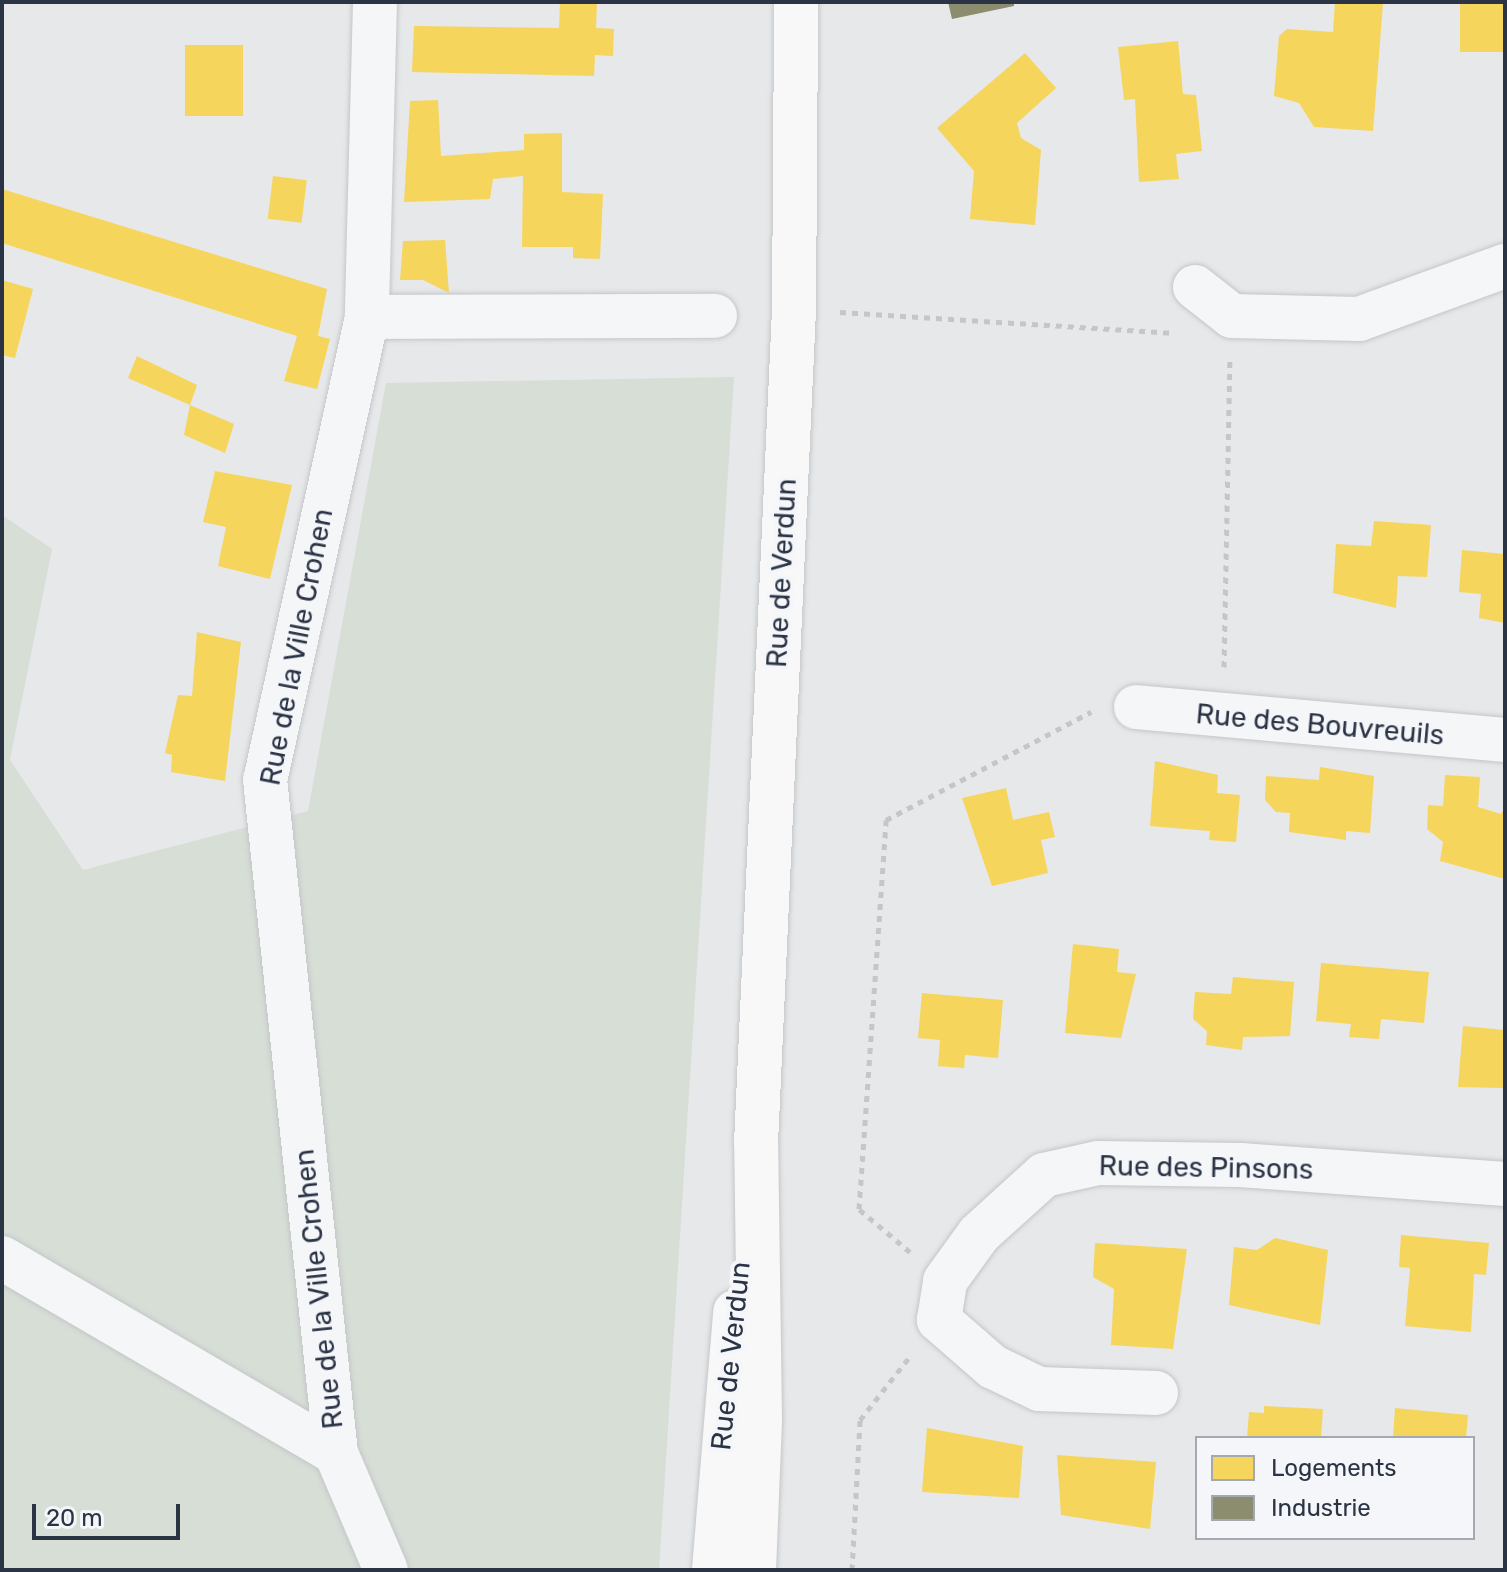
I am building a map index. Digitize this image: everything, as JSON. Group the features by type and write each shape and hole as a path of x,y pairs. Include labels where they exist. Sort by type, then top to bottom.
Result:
{"main road":[{"name":"Rue de Verdun","path":"754,1570 760,1418 756,1143 794,310 796,2"},
{"name":"Rue de Verdun","path":"714,1570 721,1433 756,1143"}],"street":[{"name":"Rue de la Ville Crohen","path":"375,2 367,317 265,779 336,1453 386,1570"},
{"path":"1195,287 1232,326 1359,319 1505,266"},
{"path":"367,317 715,316"},
{"name":"Rue des Bouvreuils","path":"1136,707 1505,740"},
{"name":"Rue des Pinsons","path":"942,1300 979,1234 1044,1175 1098,1163 1505,1184"},
{"path":"2,1258 336,1453"},
{"path":"942,1300 993,1367 1039,1389 1156,1393"}],"path":[{"path":"794,310 1232,326 1223,716"},
{"path":"852,1570 860,1420 942,1300 859,1209 886,820 1085,713 1136,707"}],"shaded area":[{"path":"734,377 659,1570 2,1570 2,515 52,549 10,760 83,870 308,811 386,383"}],"building: Logements":[{"path":"560,2 597,2 596,28 614,29 613,56 595,55 594,76 412,72 414,26 559,28"},
{"path":"1335,2 1383,4 1373,131 1314,127 1299,103 1274,96 1279,36 1287,29 1333,32"},
{"path":"1460,2 1505,2 1505,52 1460,52"},
{"path":"1178,41 1183,94 1196,95 1202,151 1176,154 1179,179 1139,182 1135,99 1124,100 1118,47"},
{"path":"185,45 243,45 243,116 185,116"},
{"path":"1025,53 1056,88 1017,123 1021,138 1041,150 1035,225 970,219 974,171 937,128"},
{"path":"438,100 441,156 524,150 524,134 562,133 562,192 603,194 600,259 573,258 573,247 522,247 523,176 493,179 490,199 404,202 410,101"},
{"path":"273,176 307,180 302,223 268,219"},
{"path":"2,189 327,289 318,336 330,339 317,389 284,381 297,336 2,243"},
{"path":"445,240 449,293 423,280 400,280 403,241"},
{"path":"2,280 33,289 15,358 2,355"},
{"path":"137,356 197,385 190,405 128,378"},
{"path":"190,405 234,424 225,453 184,435"},
{"path":"215,471 292,485 270,579 218,566 226,527 203,522"},
{"path":"1374,521 1431,525 1427,577 1398,576 1396,608 1333,593 1336,544 1371,546"},
{"path":"1462,550 1505,554 1505,623 1479,618 1481,594 1459,592"},
{"path":"197,632 241,642 225,781 171,772 172,755 165,753 178,695 192,696"},
{"path":"1155,761 1218,775 1217,793 1240,795 1236,842 1209,840 1210,831 1150,826"},
{"path":"1320,767 1374,776 1370,833 1346,831 1346,840 1289,832 1290,813 1276,812 1265,800 1266,776 1319,780"},
{"path":"1445,775 1480,777 1478,807 1501,814 1505,807 1505,879 1440,861 1443,842 1427,829 1428,805 1443,806"},
{"path":"1006,788 1013,820 1049,812 1055,837 1041,840 1048,873 992,886 962,798"},
{"path":"1073,944 1119,949 1117,972 1136,974 1121,1038 1065,1033"},
{"path":"1321,963 1429,972 1424,1023 1381,1019 1379,1039 1349,1037 1351,1024 1316,1021"},
{"path":"1233,977 1294,982 1290,1036 1243,1037 1242,1050 1206,1045 1207,1031 1193,1019 1195,992 1231,994"},
{"path":"922,993 1003,1000 998,1058 965,1055 964,1068 938,1066 940,1040 918,1038"},
{"path":"1463,1026 1505,1030 1505,1088 1458,1087"},
{"path":"1401,1235 1489,1243 1486,1275 1474,1274 1471,1332 1405,1326 1410,1268 1399,1267"},
{"path":"1275,1238 1328,1250 1320,1325 1229,1305 1234,1247 1257,1250"},
{"path":"1095,1243 1187,1249 1173,1349 1111,1345 1114,1289 1093,1277"},
{"path":"1264,1406 1323,1409 1321,1436 1247,1436 1249,1412 1264,1413"},
{"path":"1395,1408 1468,1415 1466,1436 1393,1436"},
{"path":"927,1428 1023,1446 1019,1498 922,1492"},
{"path":"1057,1455 1156,1462 1150,1529 1061,1515"}],"building: Industrie":[{"path":"948,2 1014,2 1014,6 952,19"}]}
